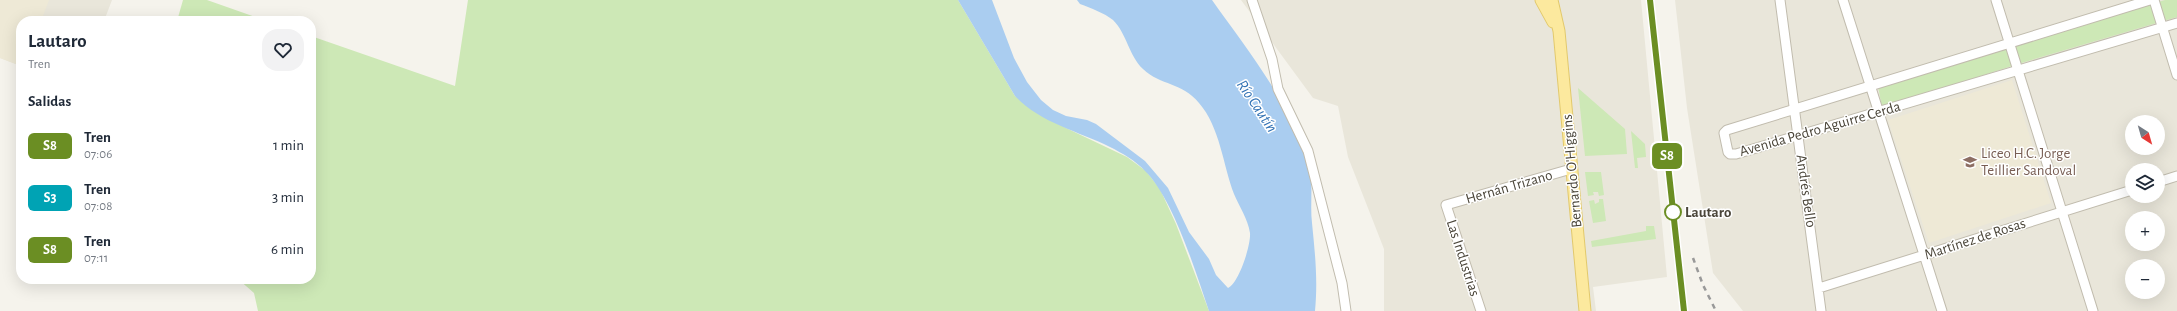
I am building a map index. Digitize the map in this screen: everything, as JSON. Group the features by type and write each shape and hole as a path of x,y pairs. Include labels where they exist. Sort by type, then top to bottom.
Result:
{"main road":[{"name":"Bernardo O'Higgins","path":"1542,0 1559,31"},
{"name":"Bernardo O'Higgins","path":"1552,0 1559,31 1585,311"}],"street":[{"path":"1252,0 1272,59 1278,89 1308,150 1342,283 1346,311"},
{"name":"Andrés Bello","path":"1780,0 1821,311"},
{"path":"1843,0 1942,311"},
{"path":"1996,0 2093,311"},
{"name":"Avenida Pedro Aguirre Cerda","path":"2150,0 1727,130 1724,133 1728,152 1733,155 2177,23"},
{"path":"2154,0 2177,75"},
{"name":"Hernán Trizano","path":"1446,205 1572,169"},
{"path":"2165,180 2177,176"},
{"name":"Martínez de Rosas","path":"1819,288 2125,192"},
{"name":"Las Industrias","path":"1446,205 1481,311"}],"shaded area":[{"path":"0,0 112,0 106,16 16,16 16,64 0,58"},
{"path":"0,0 49,0 43,16 16,16 16,64 0,58"},
{"path":"1241,0 1641,0 1667,277 1593,287 1596,311 1384,311 1384,249 1348,157 1338,106 1313,98"},
{"path":"1675,0 2177,0 2177,311 1743,311 1713,273 1687,108"},
{"name":"Liceo H.C. Jorge Teillier Sandoval","path":"2012,80 2051,203 1929,243 1888,120"}],"green space":[{"path":"183,0 207,0 253,16 178,16"},
{"path":"468,0 958,0 1015,96 1066,128 1127,157 1146,171 1160,189 1176,224 1209,311 258,311 254,293 244,284 316,284 316,38 455,86"},
{"path":"2165,0 2177,0 2177,17 2018,64 1882,108 1878,86 2084,23"},
{"path":"1578,88 1625,129 1627,154 1585,156"},
{"path":"1631,131 1645,144 1646,157 1637,158 1638,168 1635,168"},
{"path":"1585,172 1601,172 1604,195 1599,196 1598,192 1593,192 1594,195 1588,196"},
{"path":"1599,199 1603,199 1606,221 1593,223 1589,201 1594,200 1595,204 1599,202"},
{"path":"1646,226 1654,226 1656,239 1592,247 1591,241 1646,231"}],"water":[{"name":"Río Cautín","path":"958,0 992,0 1014,58 1027,82 1041,100 1053,110 1066,116 1087,120 1096,124 1145,161 1168,188 1189,232 1209,259 1216,275 1228,288 1236,279 1244,263 1249,246 1250,233 1230,183 1212,123 1199,103 1186,91 1157,79 1138,64 1122,32 1113,20 1102,13 1080,4 1077,0 1212,0 1255,60 1283,104 1304,149 1311,177 1311,217 1316,277 1315,311 1209,311 1183,237 1165,199 1155,183 1141,167 1124,155 1098,141 1048,120 1025,105 1015,96"}],"railway":[{"path":"1650,0 1684,311"},
{"path":"1693,258 1703,285 1716,311"}],"train":[{"name":"S8","path":"1650,0 1684,311"}],"place":[{"name":"Liceo H.C. Jorge Teillier Sandoval","path":"1970,162"},
{"name":"Lautaro","path":"1673,212"}]}
